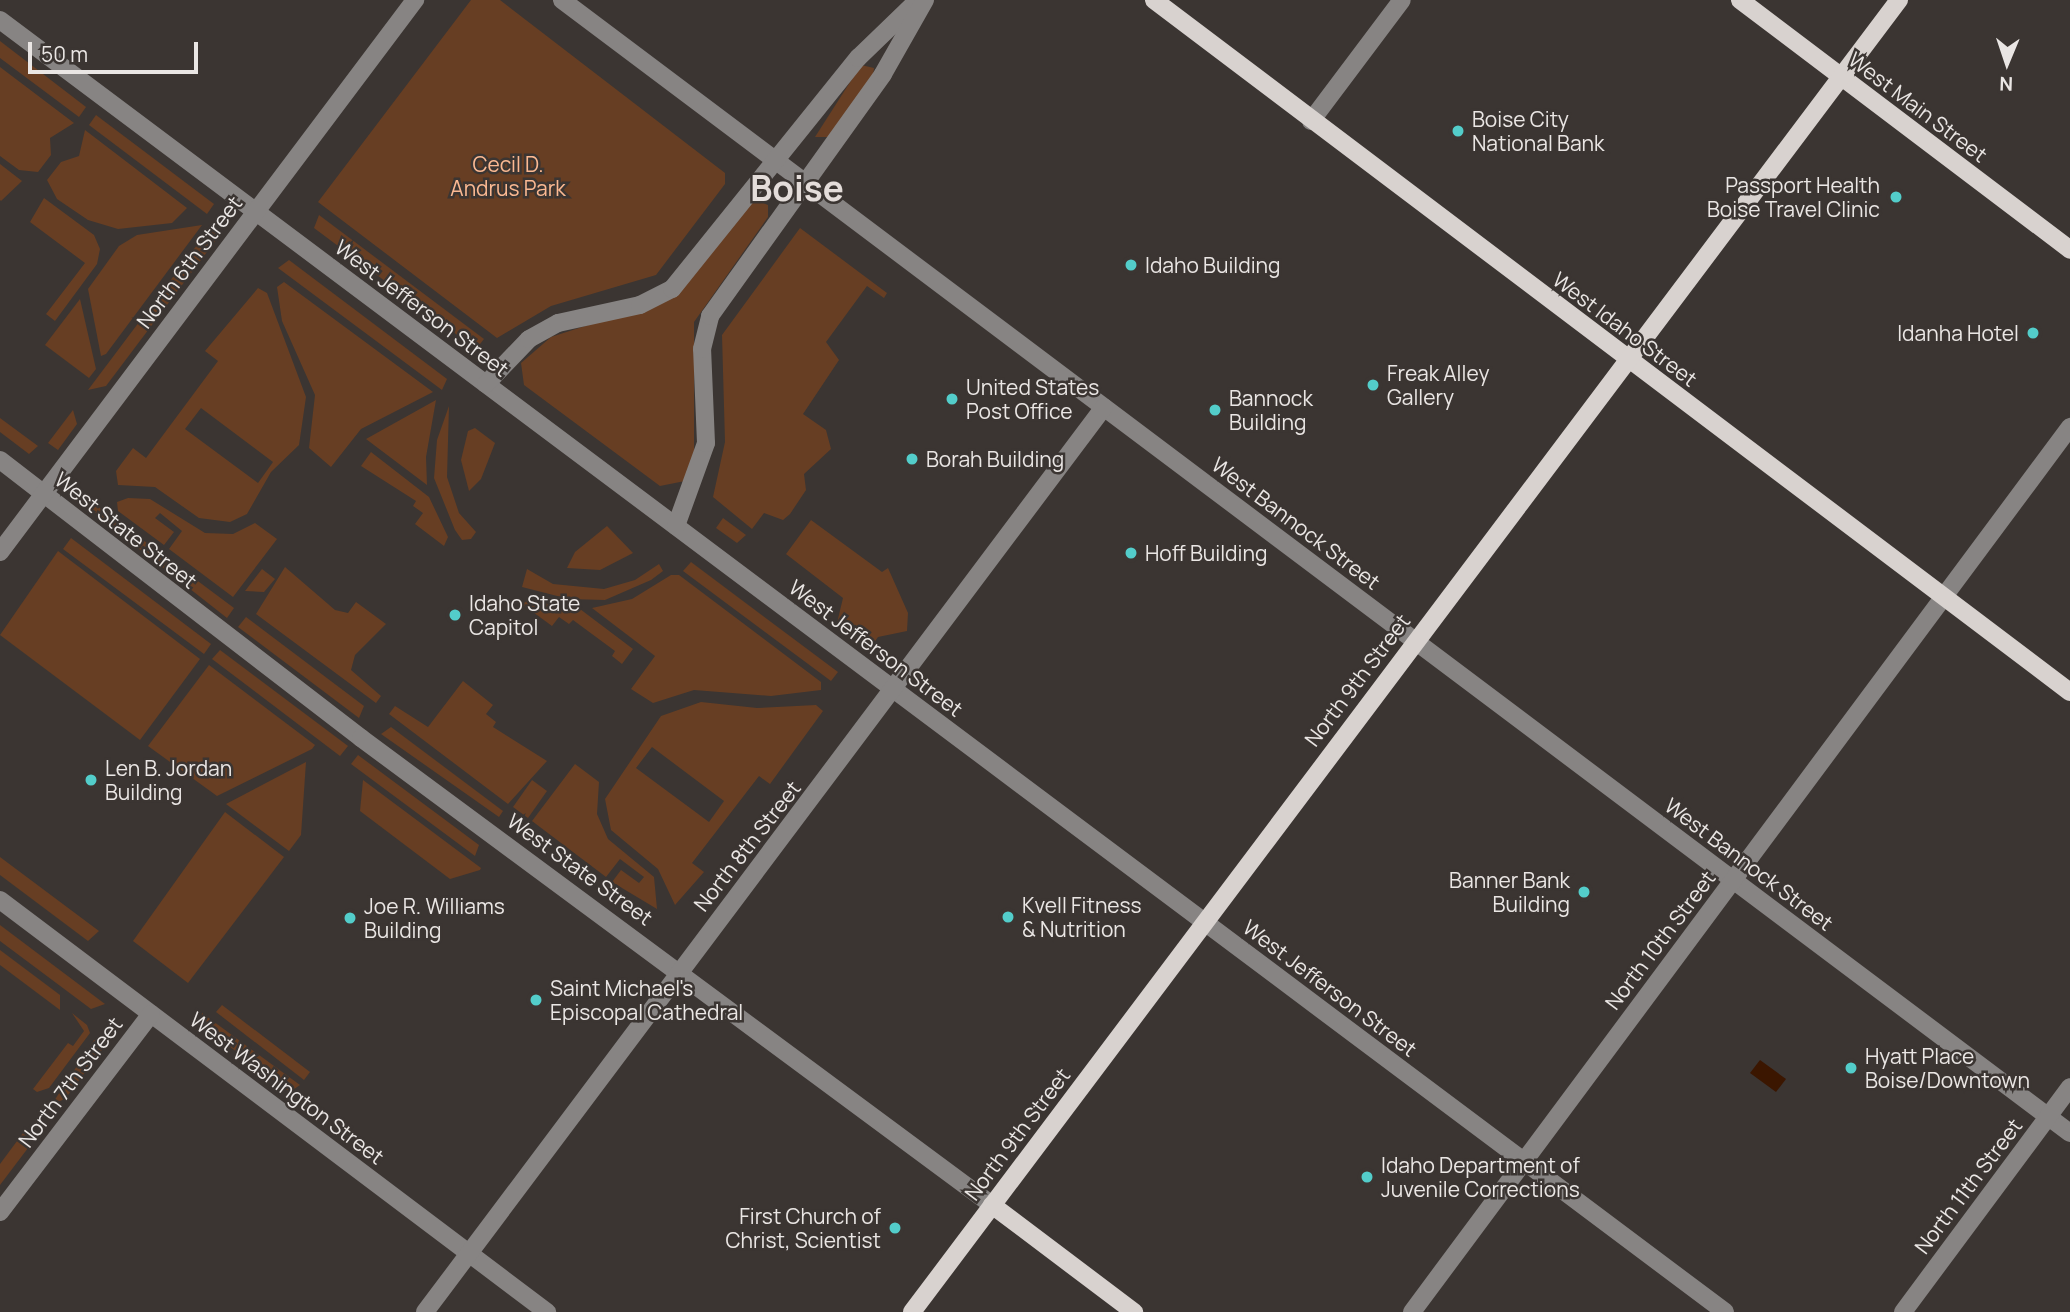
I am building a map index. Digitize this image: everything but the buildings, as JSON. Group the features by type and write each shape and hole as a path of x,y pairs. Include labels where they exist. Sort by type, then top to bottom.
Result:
{"main road":[{"name":"West Idaho Street","path":"1154,0 2070,692"},
{"name":"West Main Street","path":"1740,0 2070,250"},
{"name":"North 9th Street","path":"912,1312 1839,76 1899,0"},
{"name":"West State Street","path":"992,1205 1134,1312"}],"street":[{"name":"North 6th Street","path":"0,552 415,0"},
{"name":"West Bannock Street","path":"562,0 2070,1133"},
{"path":"486,384 529,339 558,323 663,296 858,58 918,0"},
{"path":"676,526 706,443 702,349 710,316 803,181 883,74 925,0"},
{"path":"1311,121 1402,0"},
{"name":"West Jefferson Street","path":"0,20 1725,1312"},
{"name":"North 8th Street","path":"425,1312 680,971 895,691 1104,407"},
{"name":"North 10th Street","path":"1412,1312 2070,427"},
{"name":"West State Street","path":"0,460 352,731 680,971 992,1205"},
{"name":"West Washington Street","path":"0,900 547,1312"},
{"name":"North 7th Street","path":"0,1212 151,1014"},
{"name":"North 11th Street","path":"1903,1312 2070,1087"}],"green space":[{"name":"Cecil D. Andrus Park","path":"471,0 500,0 725,173 725,184 656,275 551,306 497,338 318,202"},
{"path":"0,41 86,107 79,117 0,58"},
{"path":"861,65 874,68 873,76 828,137 815,137"},
{"path":"0,67 74,123 50,138 51,155 38,172 19,170 0,156"},
{"path":"96,115 214,204 207,214 89,125"},
{"path":"85,130 187,208 172,223 118,229 88,220 57,199 47,180 61,162 79,156"},
{"path":"0,164 22,181 1,201 0,200"},
{"path":"44,198 94,235 100,249 97,264 55,321 46,314 85,263 30,222"},
{"path":"754,199 768,205 768,217 694,322 694,456 685,481 660,486 524,385 521,363 551,337 672,298"},
{"path":"319,215 484,339 476,349 314,228"},
{"path":"202,225 106,354 101,356 88,289 119,246 137,235"},
{"path":"800,228 887,293 884,298 867,286 826,342 839,360 803,414 826,430 831,449 804,474 806,490 790,514 783,520 764,513 752,529 713,497 725,442 722,335"},
{"path":"209,229 219,236 106,386 88,390"},
{"path":"289,260 447,379 442,390 278,268"},
{"path":"284,282 433,392 361,429 331,467 309,448 315,395 282,321 277,287"},
{"path":"258,288 267,293 306,397 299,445 271,472 247,514 230,522 199,518 155,487 118,485 116,471 133,448 146,458 218,361 205,351","holes":["201,408 273,462 258,483 185,429"]},
{"path":"80,299 96,369 89,378 45,345"},
{"path":"436,400 426,457 427,485 366,439"},
{"path":"449,406 447,477 459,513 476,532 471,539 462,540 455,530 434,478 437,440"},
{"path":"73,410 77,424 58,450 48,443"},
{"path":"0,418 38,446 29,454 0,432"},
{"path":"475,428 495,443 481,479 469,491 461,460 468,431"},
{"path":"371,452 429,497 448,537 444,546 415,524 423,513 413,506 416,501 361,466"},
{"path":"128,498 150,499 205,533 233,534 255,523 277,539 233,597 169,549 182,531 160,513 155,518 174,532 164,545 118,511 117,502"},
{"path":"96,505 234,608 227,618 91,509"},
{"path":"723,518 746,535 737,543 716,528"},
{"path":"811,520 882,572 888,568 908,613 907,631 878,637 871,647 845,633 837,623 843,598 786,554"},
{"path":"607,526 633,553 600,570 567,568 575,552"},
{"path":"71,538 211,644 204,654 63,549"},
{"path":"58,551 200,659 140,740 0,635"},
{"path":"691,562 838,672 831,681 683,571"},
{"path":"659,564 663,571 651,580 605,600 569,599 522,587 527,569 553,584 604,589 635,580"},
{"path":"285,567 335,610 348,613 356,602 386,624 355,655 351,670 381,696 376,703 256,614"},
{"path":"262,569 275,579 264,592 245,591"},
{"path":"671,575 679,575 821,682 821,690 771,696 694,690 653,703 631,689 655,656 592,608 632,599"},
{"path":"529,600 580,609 633,649 622,664 612,656 615,651 573,620 569,624 559,617 552,626 522,604"},
{"path":"246,617 364,706 359,718 238,627"},
{"path":"220,650 348,746 340,756 212,659"},
{"path":"209,665 315,745 312,749 217,796 148,746"},
{"path":"463,681 493,705 486,714 496,722 493,727 547,761 508,804 389,714 395,706 428,727"},
{"path":"701,702 757,708 816,705 823,711 770,784 759,776 692,863 704,872 675,905 658,869 611,830 605,799 661,716","holes":["652,747 724,801 709,822 636,768"]},
{"path":"391,727 503,811 499,817 381,734"},
{"path":"358,755 479,845 475,856 351,764"},
{"path":"306,762 301,835 289,851 226,804"},
{"path":"575,764 599,782 597,814 608,839 654,877 657,909 612,882 621,870 639,883 644,877 620,859 606,877 532,821"},
{"path":"363,780 481,868 480,870 450,879 360,811"},
{"path":"532,780 547,791 528,818 513,807"},
{"path":"225,812 284,857 188,983 133,941"},
{"path":"0,857 99,931 88,941 0,875"},
{"path":"0,925 105,1004 91,1009 0,941"},
{"path":"0,950 60,995 60,1010 0,965"},
{"path":"222,1005 310,1072 304,1080 216,1012"},
{"path":"72,1013 87,1025 90,1033 49,1088 37,1092 33,1089 68,1043 73,1046 84,1031"},
{"path":"202,1013 300,1085 290,1092 201,1025"},
{"path":"110,1039 65,1099 52,1104 94,1040"},
{"path":"23,1133 30,1133 28,1148 0,1185 0,1164"}],"shaded area":[{"path":"1760,1060 1786,1079 1776,1092 1750,1073"}],"place":[{"name":"Boise City National Bank","path":"1458,131"},
{"name":"Passport Health Boise Travel Clinic","path":"1896,197"},
{"name":"Idaho Building","path":"1131,265"},
{"name":"Idanha Hotel","path":"2033,333"},
{"name":"Freak Alley Gallery","path":"1373,385"},
{"name":"United States Post Office","path":"952,399"},
{"name":"Bannock Building","path":"1215,410"},
{"name":"Borah Building","path":"912,459"},
{"name":"Hoff Building","path":"1131,553"},
{"name":"Idaho State Capitol","path":"455,615"},
{"name":"Len B. Jordan Building","path":"91,780"},
{"name":"Banner Bank Building","path":"1584,892"},
{"name":"Kvell Fitness & Nutrition","path":"1008,917"},
{"name":"Joe R. Williams Building","path":"350,918"},
{"name":"Saint Michael's Episcopal Cathedral","path":"536,1000"},
{"name":"Hyatt Place Boise/Downtown","path":"1851,1068"},
{"name":"Idaho Department of Juvenile Corrections","path":"1367,1177"},
{"name":"First Church of Christ, Scientist","path":"895,1228"}],"district":[{"name":"Boise","path":"797,188"}]}
